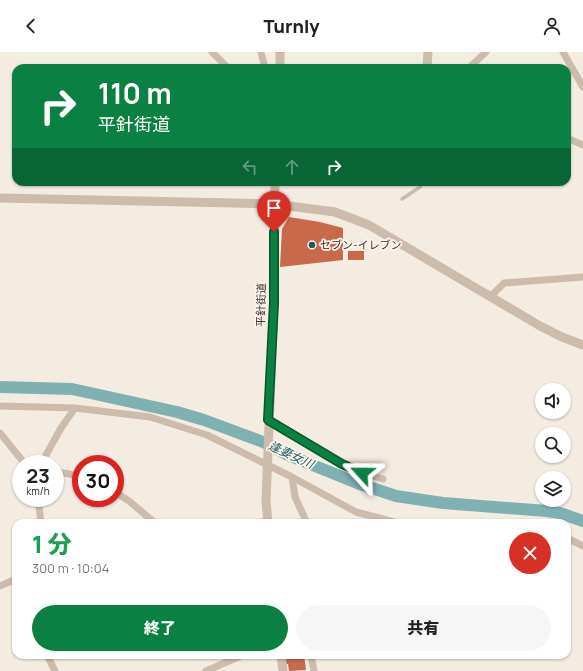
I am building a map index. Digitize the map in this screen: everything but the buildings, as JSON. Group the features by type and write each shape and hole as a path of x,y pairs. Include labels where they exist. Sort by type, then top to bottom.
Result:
{"street":[{"path":"212,52 224,64"},
{"path":"280,52 280,64"},
{"path":"427,64 428,52"},
{"path":"473,64 486,52"},
{"path":"563,52 570,64"},
{"path":"259,53 263,64"},
{"path":"571,66 583,87"},
{"path":"571,140 583,145"},
{"name":"平針街道","path":"268,465 268,424 274,303 275,186"},
{"path":"0,198 274,204 335,212 369,225 540,326 583,345"},
{"path":"491,296 504,283 583,277"},
{"path":"0,406 75,408 150,418 207,435 292,477 356,512 383,519"},
{"path":"46,455 61,428 75,408"},
{"path":"268,424 342,464 362,473 383,479"},
{"path":"0,433 18,455"},
{"path":"268,465 266,501 268,519"},
{"path":"292,477 295,497 305,519"},
{"path":"124,498 150,519"},
{"path":"39,507 41,519"},
{"path":"571,540 583,546"},
{"path":"0,586 12,581"},
{"path":"49,659 55,671"},
{"path":"206,671 234,659"},
{"path":"282,659 283,671"},
{"path":"312,659 314,671"}],"lane":[{"path":"402,199 421,186"}],"waterway":[{"name":"逢妻女川","path":"0,387 72,389 177,412 204,420 263,442 288,455 357,483 396,496 443,503 547,511 560,513 583,521"}],"place":[{"name":"セブン-イレブン","path":"312,245"}],"route":[{"path":"274,232 274,303 268,420 342,464 362,473"}]}
